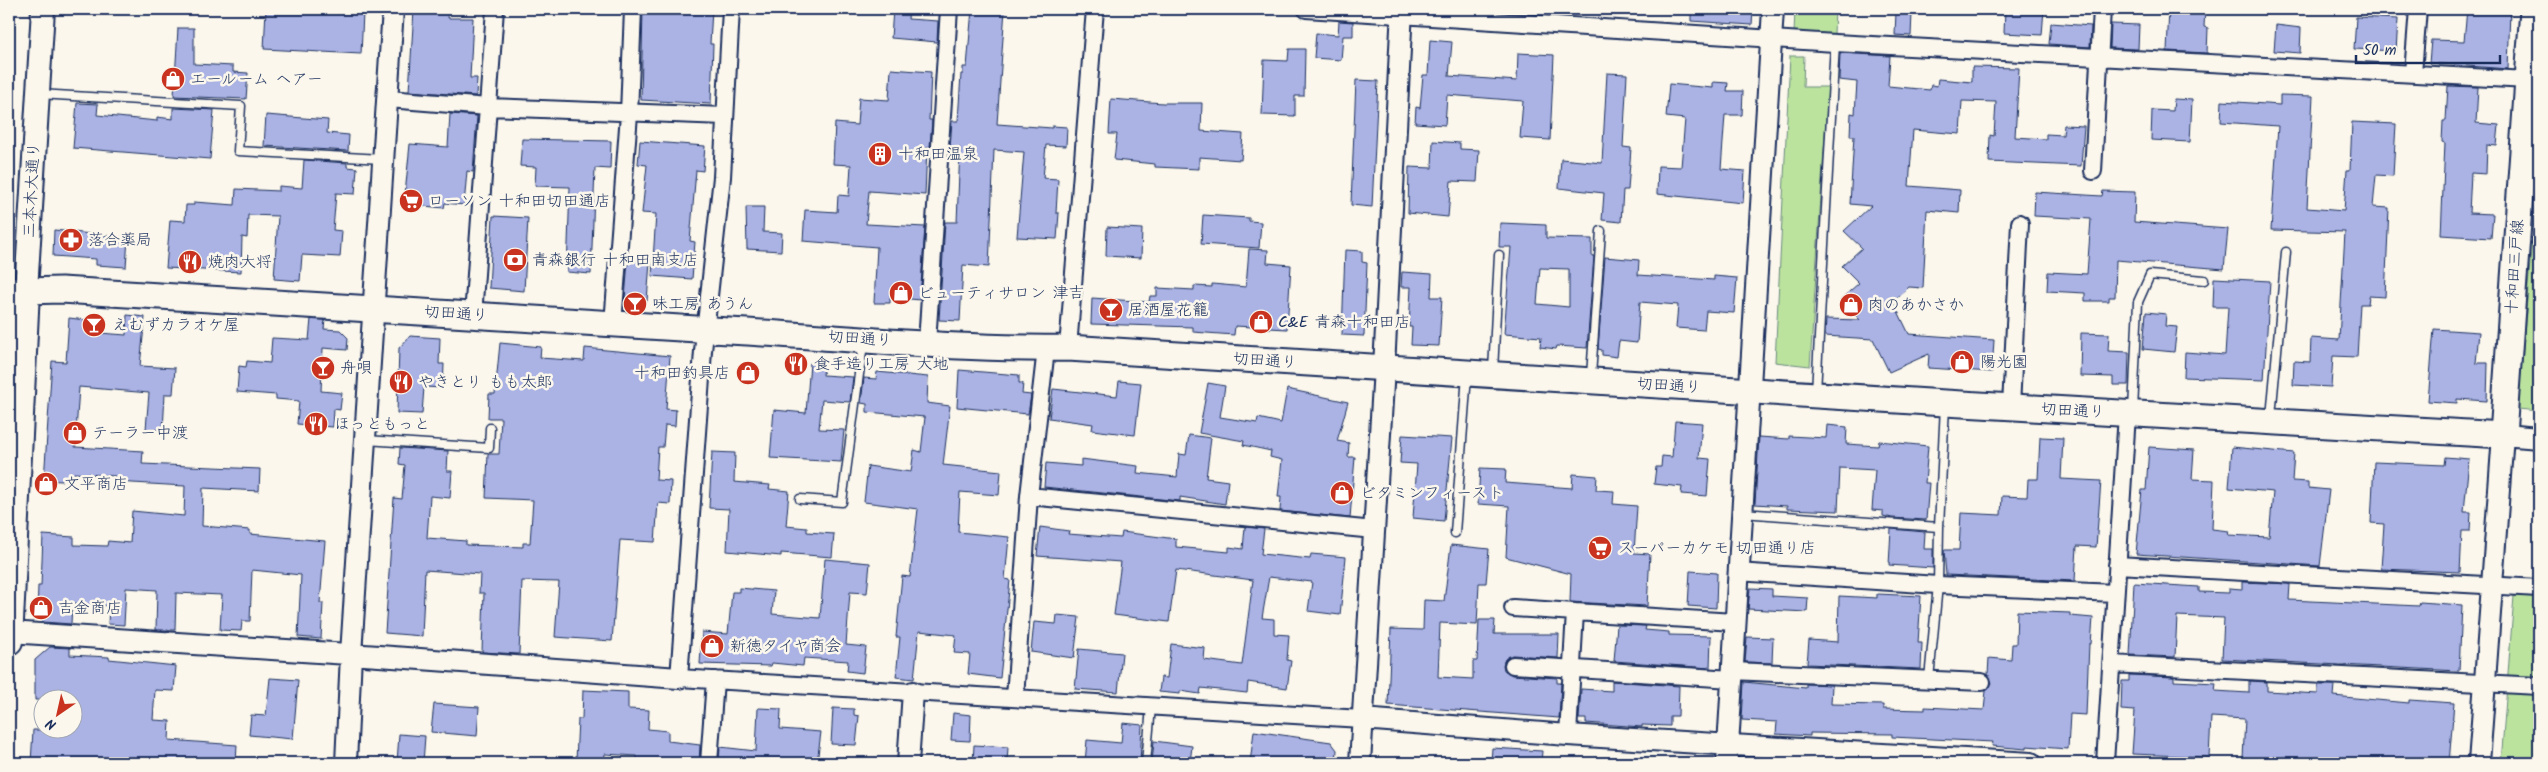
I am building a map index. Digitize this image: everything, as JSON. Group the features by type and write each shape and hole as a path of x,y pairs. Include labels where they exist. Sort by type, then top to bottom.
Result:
{"highway":[{"name":"三本木大通り","path":"9,641 17,291"}],"main road":[{"name":"三本木大通り","path":"17,291 38,94 43,9"},
{"name":"十和田三戸線","path":"2503,435 2532,9"},
{"name":"切田通り","path":"17,291 61,290 375,308 473,316 1467,372 1816,396 2503,435"}],"street":[{"path":"346,763 351,654 393,9"},
{"path":"473,316 495,9"},
{"path":"613,324 629,114 633,9"},
{"path":"679,678 706,329 722,178 731,9"},
{"path":"927,343 948,9"},
{"path":"1015,698 1029,496 1057,348 1095,9"},
{"path":"1306,9 1402,12 1771,39 2528,80"},
{"path":"1727,753 1740,513 1773,9"},
{"path":"2093,171 2102,9"},
{"path":"2413,73 2418,9"},
{"path":"1360,763 1384,368 1402,12"},
{"path":"388,99 488,108 725,116"},
{"path":"2011,407 2020,223"},
{"path":"2105,763 2117,565 2130,414"},
{"path":"2479,763 2503,435 2539,438"},
{"path":"1029,496 1374,530"},
{"path":"2117,565 2539,588"},
{"path":"1737,572 1938,585 2115,593"},
{"path":"1513,608 1734,622"},
{"path":"1568,735 1575,612"},
{"path":"9,632 679,678 1362,719 1568,735 1727,753 2031,763"},
{"path":"2111,664 2539,686"},
{"path":"1513,665 1732,675 1982,682"},
{"path":"709,763 715,680"},
{"path":"908,763 912,692"}],"lane":[{"path":"1816,396 1835,42"},
{"path":"38,94 241,106 238,151 384,159"},
{"path":"1590,381 1601,231"},
{"path":"2271,422 2286,252"},
{"path":"1493,374 1499,255"},
{"path":"2130,414 2138,302 2150,275 2204,280"},
{"path":"800,499 842,502 864,339"},
{"path":"1455,533 1467,372"},
{"path":"1930,680 1938,585 1945,403"},
{"path":"366,440 489,448 490,428"},
{"path":"1740,513 1939,527"},
{"path":"1146,763 1151,706"}],"green space":[{"path":"1795,9 1835,9 1834,34 1794,34"},
{"path":"1790,56 1804,56 1803,87 1828,87 1810,366 1775,362"},
{"path":"2539,153 2539,411 2518,409"},
{"path":"2514,596 2539,597 2539,763 2501,763"}],"building":[{"path":"266,9 313,9 363,13 361,54 264,49"},
{"path":"414,9 449,9 448,18 473,18 470,78 477,78 476,96 409,91"},
{"path":"643,9 712,9 710,44 713,44 711,104 641,100"},
{"path":"893,9 909,9 908,19 938,21 937,42 891,38"},
{"path":"972,9 1005,9 997,124 1052,128 1052,126 1067,127 1066,146 1046,145 1043,178 1058,179 1056,213 1059,213 1057,239 1017,237 1024,152 994,150 989,267 963,265 960,321 939,320 945,222 957,222 960,148 950,148 952,121 958,121 961,74 963,74 963,67 967,67"},
{"path":"1691,9 1753,9 1752,25 1691,21"},
{"path":"2005,9 2044,9 2042,35 2004,33"},
{"path":"2169,9 2205,9 2204,27 2208,28 2207,53 2167,51"},
{"path":"2467,9 2510,9 2508,69 2429,63 2431,40 2464,41"},
{"path":"1896,12 1912,13 1911,36 1895,35"},
{"path":"2356,17 2398,19 2396,51 2354,49"},
{"path":"1339,21 1353,22 1353,36 1343,36 1341,60 1314,58 1316,33 1338,35"},
{"path":"2051,23 2091,26 2090,47 2049,44"},
{"path":"2111,24 2139,25 2138,49 2110,48"},
{"path":"2276,25 2301,28 2300,53 2274,51"},
{"path":"178,28 194,28 194,64 233,66 233,72 248,73 246,99 174,96"},
{"path":"1430,40 1452,42 1449,76 1517,81 1518,53 1554,55 1550,140 1520,138 1523,101 1447,95 1445,125 1415,123 1416,107 1420,108 1423,75 1428,75"},
{"path":"1289,49 1305,49 1304,96 1295,96 1295,116 1262,115 1264,60 1288,61"},
{"path":"1840,53 1890,56 1888,86 1930,90 1931,85 1937,86 1938,79 1972,82 1972,67 2019,68 2015,137 2046,139 2046,134 2063,135 2064,125 2084,126 2081,166 1989,162 1990,135 1994,136 1996,102 1962,101 1960,134 1913,130 1909,186 1960,190 1959,213 1927,210 1923,288 1909,287 1893,301 1909,334 1994,340 1992,372 1928,368 1929,354 1889,372 1873,339 1825,336 1826,319 1860,320 1841,299 1859,283 1842,266 1862,248 1844,231 1871,206 1850,204 1854,136 1850,136 1851,113 1855,114 1857,82 1839,80"},
{"path":"891,69 931,72 929,120 932,120 930,147 927,147 925,195 869,191 866,224 925,227 920,300 890,297 890,303 874,303 877,247 803,241 805,210 837,212 838,195 849,196 851,165 833,164 835,123 857,125 859,98 889,100"},
{"path":"1607,73 1627,74 1623,147 1631,148 1628,190 1623,190 1621,222 1602,220 1604,193 1559,188 1561,159 1602,163"},
{"path":"1356,80 1378,81 1372,207 1351,205"},
{"path":"1713,82 1728,83 1727,91 1743,91 1742,115 1725,115 1721,169 1745,171 1743,203 1657,194 1658,166 1681,167 1685,119 1666,117 1669,84 1713,88"},
{"path":"2448,86 2478,87 2476,123 2499,125 2497,146 2487,145 2486,174 2471,173 2469,213 2493,214 2491,238 2441,235 2445,143 2442,142 2443,121 2446,121"},
{"path":"2280,95 2313,96 2307,208 2344,211 2347,170 2350,170 2352,122 2396,124 2393,176 2376,175 2373,207 2389,208 2385,297 2369,296 2368,304 2360,304 2357,357 2333,356 2331,387 2293,385 2294,361 2310,362 2311,338 2339,340 2345,232 2271,230 2278,126 2221,122 2222,101 2280,105"},
{"path":"1111,99 1163,103 1202,103 1201,131 1243,134 1241,160 1199,157 1199,169 1155,167 1155,164 1114,160 1117,134 1109,134"},
{"path":"2174,99 2192,100 2190,142 2151,140 2152,110 2173,111"},
{"path":"77,103 98,104 97,115 157,121 157,117 173,119 173,108 214,110 210,159 73,148"},
{"path":"450,114 477,116 473,172 467,171 464,205 445,203 444,208 404,204 410,144 448,147"},
{"path":"266,115 328,120 327,133 349,135 348,151 264,146"},
{"path":"522,139 611,141 610,169 595,168 591,274 567,272 570,187 535,186 536,167 520,166"},
{"path":"640,141 705,146 703,171 696,170 690,241 695,242 692,279 652,276 656,214 642,213 647,165 638,164"},
{"path":"1433,141 1460,143 1460,149 1479,150 1477,182 1451,181 1448,217 1408,213 1409,167 1432,168"},
{"path":"304,160 347,163 347,167 357,168 355,194 336,193 333,230 342,231 340,257 302,255 300,281 274,279 278,216 248,215 247,238 242,237 241,272 166,268 170,220 185,221 186,205 194,205 194,202 235,205 236,189 279,191 279,186 302,188"},
{"path":"2103,191 2135,192 2134,222 2228,229 2224,269 2116,260 2115,297 2109,297 2109,301 2085,301 2085,293 2047,291 2048,272 2087,274 2091,219 2034,216 2035,192 2102,196"},
{"path":"746,207 764,207 763,232 782,233 781,251 747,249"},
{"path":"1203,215 1249,218 1249,221 1261,222 1259,248 1201,244"},
{"path":"493,216 528,218 524,291 489,288"},
{"path":"1500,223 1546,225 1546,238 1592,239 1592,256 1594,256 1587,348 1557,346 1556,349 1540,347 1541,337 1504,334 1511,247 1499,247","holes":["1540,268 1569,269 1569,307 1537,304"]},
{"path":"1107,227 1142,229 1141,258 1106,256"},
{"path":"54,230 128,238 126,267 96,265 96,259 53,256"},
{"path":"1249,249 1268,250 1267,263 1291,265 1287,329 1235,326 1234,335 1193,332 1193,327 1091,324 1092,298 1149,302 1150,296 1157,296 1157,288 1194,290 1194,286 1212,287 1212,284 1246,287"},
{"path":"1345,250 1362,251 1362,262 1367,263 1364,336 1342,335"},
{"path":"1605,257 1639,260 1638,275 1714,280 1714,276 1737,278 1734,313 1706,311 1704,330 1676,328 1678,305 1640,302 1637,343 1619,341 1617,357 1602,355 1602,350 1598,349"},
{"path":"628,260 650,262 647,301 625,299"},
{"path":"1402,272 1432,274 1431,297 1442,297 1439,346 1411,345 1412,327 1409,327 1411,287 1401,287"},
{"path":"2214,278 2270,281 2264,380 2184,377 2185,352 2225,355 2228,307 2213,307"},
{"path":"2146,312 2166,314 2165,326 2177,327 2174,352 2143,349"},
{"path":"127,315 145,317 140,366 175,368 173,394 165,394 163,430 146,429 149,393 79,387 75,447 143,451 142,464 260,469 259,491 203,488 202,526 250,530 250,534 325,541 320,603 323,603 321,639 298,637 301,575 252,570 250,621 242,621 241,631 220,630 222,595 176,593 175,630 156,630 157,590 126,588 124,625 108,624 109,606 72,603 71,624 43,622 37,615 38,586 41,586 43,535 74,537 74,545 107,546 108,541 130,543 132,511 184,516 185,486 115,482 115,476 74,473 73,478 63,478 62,481 44,480 52,361 66,362 69,318 86,320 86,332 126,335"},
{"path":"311,319 325,320 324,329 340,330 348,338 347,350 323,348 321,391 342,393 340,410 334,409 333,427 297,424 299,401 276,399 276,395 237,392 239,366 246,367 247,361 270,363 272,338 309,340"},
{"path":"2434,329 2479,332 2476,363 2488,363 2487,401 2457,399 2457,403 2428,401"},
{"path":"2081,333 2109,334 2108,351 2129,352 2128,385 2113,385 2113,377 2080,376"},
{"path":"410,336 440,338 439,364 444,364 443,388 424,387 422,414 397,413 399,348"},
{"path":"500,343 541,347 540,358 584,361 585,348 670,356 666,409 676,410 675,426 665,425 663,447 658,447 656,480 671,481 670,504 658,503 655,542 620,540 612,641 555,637 559,582 522,581 519,654 482,652 484,593 479,593 480,574 425,570 422,636 385,633 394,498 402,499 405,465 399,464 400,448 448,451 447,471 452,471 450,498 430,496 427,538 466,541 466,545 523,547 523,543 530,543 533,500 486,498 488,454 499,454 501,418 488,418 489,394 495,394"},
{"path":"810,363 824,364 823,375 853,377 850,402 822,400 819,429 844,430 841,462 770,458 774,410 806,413"},
{"path":"959,370 1019,375 1019,383 1023,383 1022,394 1031,395 1028,414 957,407"},
{"path":"877,372 928,377 927,403 950,406 943,465 1001,471 999,495 960,492 958,532 1009,537 1005,579 1010,580 1000,678 968,674 970,654 954,653 956,635 919,631 914,679 896,677 900,637 896,637 902,576 910,577 918,509 864,502 868,466 911,472 914,450 921,452 925,417 867,412 867,404 861,403 864,378 876,379"},
{"path":"1119,381 1141,383 1135,435 1092,430 1093,424 1049,418 1053,389 1117,396"},
{"path":"1208,383 1225,386 1220,417 1257,423 1258,418 1281,423 1287,389 1348,402 1337,441 1349,443 1348,457 1355,457 1350,518 1280,511 1281,497 1278,497 1282,460 1270,457 1271,451 1243,445 1244,441 1199,433"},
{"path":"1675,421 1702,423 1699,458 1710,459 1707,496 1681,494 1682,487 1654,484 1656,467 1661,467 1662,456 1672,457"},
{"path":"1827,425 1847,427 1846,444 1878,446 1879,441 1928,446 1925,483 1929,483 1926,520 1892,518 1883,516 1883,511 1872,510 1875,470 1840,468 1838,511 1787,509 1787,506 1755,504 1759,437 1789,439 1789,436 1826,438"},
{"path":"1189,435 1211,438 1206,478 1228,481 1225,504 1180,497 1180,501 1044,487 1046,463 1081,466 1081,459 1138,466 1137,473 1177,477 1179,454 1186,455"},
{"path":"1402,435 1452,438 1444,521 1413,518 1417,464 1400,463"},
{"path":"2040,437 2063,438 2061,479 2101,481 2096,547 2077,546 2075,581 1946,575 1944,550 1959,550 1961,513 2001,515 2002,496 2027,497 2028,479 2038,479"},
{"path":"2149,447 2194,450 2192,479 2214,480 2212,529 2229,531 2228,535 2269,537 2273,492 2229,488 2232,447 2294,453 2292,481 2308,482 2308,488 2329,490 2320,566 2136,554 2142,490 2146,490"},
{"path":"712,452 735,453 734,482 770,485 769,489 789,491 786,526 807,528 807,532 834,534 832,557 781,553 781,556 727,551 729,509 709,508"},
{"path":"2445,457 2469,459 2464,512 2471,512 2470,531 2462,531 2460,572 2381,569 2384,524 2371,523 2374,462 2444,465"},
{"path":"1480,468 1506,469 1505,483 1572,488 1573,474 1597,476 1596,490 1614,491 1613,504 1637,506 1634,553 1650,554 1647,606 1570,602 1571,574 1506,557 1509,506 1478,504"},
{"path":"1040,527 1069,531 1068,534 1121,538 1122,532 1176,539 1176,547 1229,552 1229,547 1243,549 1245,527 1264,529 1261,554 1310,559 1311,554 1346,557 1340,615 1308,611 1312,582 1269,577 1262,618 1274,619 1274,634 1289,635 1287,660 1291,661 1287,688 1248,682 1247,693 1201,688 1200,694 1180,691 1180,694 1159,692 1161,677 1167,678 1171,644 1205,648 1204,660 1242,665 1253,580 1176,570 1169,622 1114,615 1121,562 1037,556"},
{"path":"1891,529 1925,532 1924,549 1933,549 1933,568 1889,565"},
{"path":"1451,545 1489,549 1486,583 1479,583 1477,625 1440,623 1438,677 1473,679 1473,661 1477,661 1479,620 1495,620 1494,634 1559,634 1558,658 1513,655 1505,659 1503,665 1504,670 1512,675 1557,678 1557,683 1561,683 1559,718 1388,705 1391,629 1423,630 1424,600 1444,601"},
{"path":"825,559 870,563 867,593 850,592 846,645 866,647 863,673 847,671 848,661 804,658 803,666 772,663 771,666 700,664 702,632 728,634 732,592 739,592 739,588 774,591 772,614 820,618"},
{"path":"1690,571 1717,573 1716,608 1688,606"},
{"path":"2242,582 2290,584 2289,600 2419,606 2420,602 2462,605 2459,671 2222,659 2224,618 2177,616 2175,657 2130,655 2134,583 2199,587 2199,592 2229,593 2229,588 2242,589"},
{"path":"1750,588 1772,589 1772,596 1808,598 1807,612 1748,609"},
{"path":"1877,594 1921,596 1918,643 1922,643 1921,669 1807,664 1809,640 1838,642 1839,596 1877,598"},
{"path":"2017,611 2070,613 2070,616 2093,618 2091,644 2089,644 2086,715 2070,714 2068,749 2026,746 2026,749 1992,746 1993,742 1892,737 1892,734 1810,733 1810,736 1776,734 1777,722 1742,720 1744,682 1806,688 1806,684 1832,685 1831,704 1883,705 1883,709 1925,710 1925,707 1984,710 1986,691 1992,683 1988,674 1989,658 2011,660 2012,644 2016,644"},
{"path":"1057,615 1079,617 1074,658 1031,652 1034,622 1056,624"},
{"path":"1617,625 1646,626 1645,630 1669,632 1669,635 1711,636 1710,668 1614,661"},
{"path":"1747,637 1773,638 1772,663 1745,662"},
{"path":"50,647 70,648 70,655 109,657 109,659 176,666 174,691 155,690 153,720 170,721 169,740 237,745 236,763 31,763 32,740 82,740 82,690 35,690 35,660"},
{"path":"1079,649 1122,653 1118,692 1075,689"},
{"path":"2129,675 2174,677 2174,681 2216,683 2215,691 2249,693 2249,681 2267,682 2267,691 2318,694 2318,685 2334,685 2333,696 2409,703 2409,700 2454,703 2449,763 2319,763 2319,760 2282,757 2282,760 2243,758 2245,719 2211,717 2209,757 2132,754 2135,711 2121,710 2122,681 2129,681"},
{"path":"270,678 298,680 293,739 249,735 251,715 266,716"},
{"path":"1612,681 1679,686 1678,716 1670,716 1670,726 1642,725 1642,727 1586,723 1586,719 1579,719 1581,689 1612,691"},
{"path":"583,690 628,692 628,709 649,710 648,729 668,731 668,741 700,745 699,763 637,763 637,756 605,754 604,762 576,761 578,719 582,719"},
{"path":"434,704 479,707 477,736 431,732"},
{"path":"758,708 781,709 780,729 821,732 817,763 719,763 720,747 756,751"},
{"path":"833,708 854,709 854,715 859,716 856,745 831,744"},
{"path":"953,713 971,715 970,741 951,740"},
{"path":"1123,723 1142,725 1140,763 1085,763 1087,740 1121,743"},
{"path":"1254,731 1331,742 1337,750 1336,763 1250,763"},
{"path":"399,734 425,736 423,763 397,763"},
{"path":"1154,741 1192,746 1190,763 1152,763"},
{"path":"974,745 1008,747 1007,763 973,763"},
{"path":"1492,748 1542,751 1541,763 1491,763"}],"place":[{"name":"エールーム ヘアー","path":"173,79"},
{"name":"十和田温泉","path":"880,154"},
{"name":"ローソン 十和田切田通店","path":"411,201"},
{"name":"落合薬局","path":"71,240"},
{"name":"青森銀行 十和田南支店","path":"515,260"},
{"name":"焼肉大将","path":"190,262"},
{"name":"ビューティサロン 津吉","path":"901,293"},
{"name":"味工房 あうん","path":"635,304"},
{"name":"肉のあかさか","path":"1851,305"},
{"name":"居酒屋花籠","path":"1111,310"},
{"name":"C&E 青森十和田店","path":"1261,322"},
{"name":"えむずカラオケ屋","path":"94,325"},
{"name":"陽光園","path":"1962,362"},
{"name":"食手造り工房 大地","path":"796,364"},
{"name":"舟唄","path":"323,368"},
{"name":"十和田釣具店","path":"748,373"},
{"name":"やきとり もも太郎","path":"401,382"},
{"name":"ほっともっと","path":"316,424"},
{"name":"テーラー中渡","path":"75,433"},
{"name":"文平商店","path":"46,484"},
{"name":"ビタミンフィースト","path":"1342,493"},
{"name":"スーパーカケモ 切田通り店","path":"1600,548"},
{"name":"吉金商店","path":"41,608"},
{"name":"新徳タイヤ商会","path":"712,646"}]}
